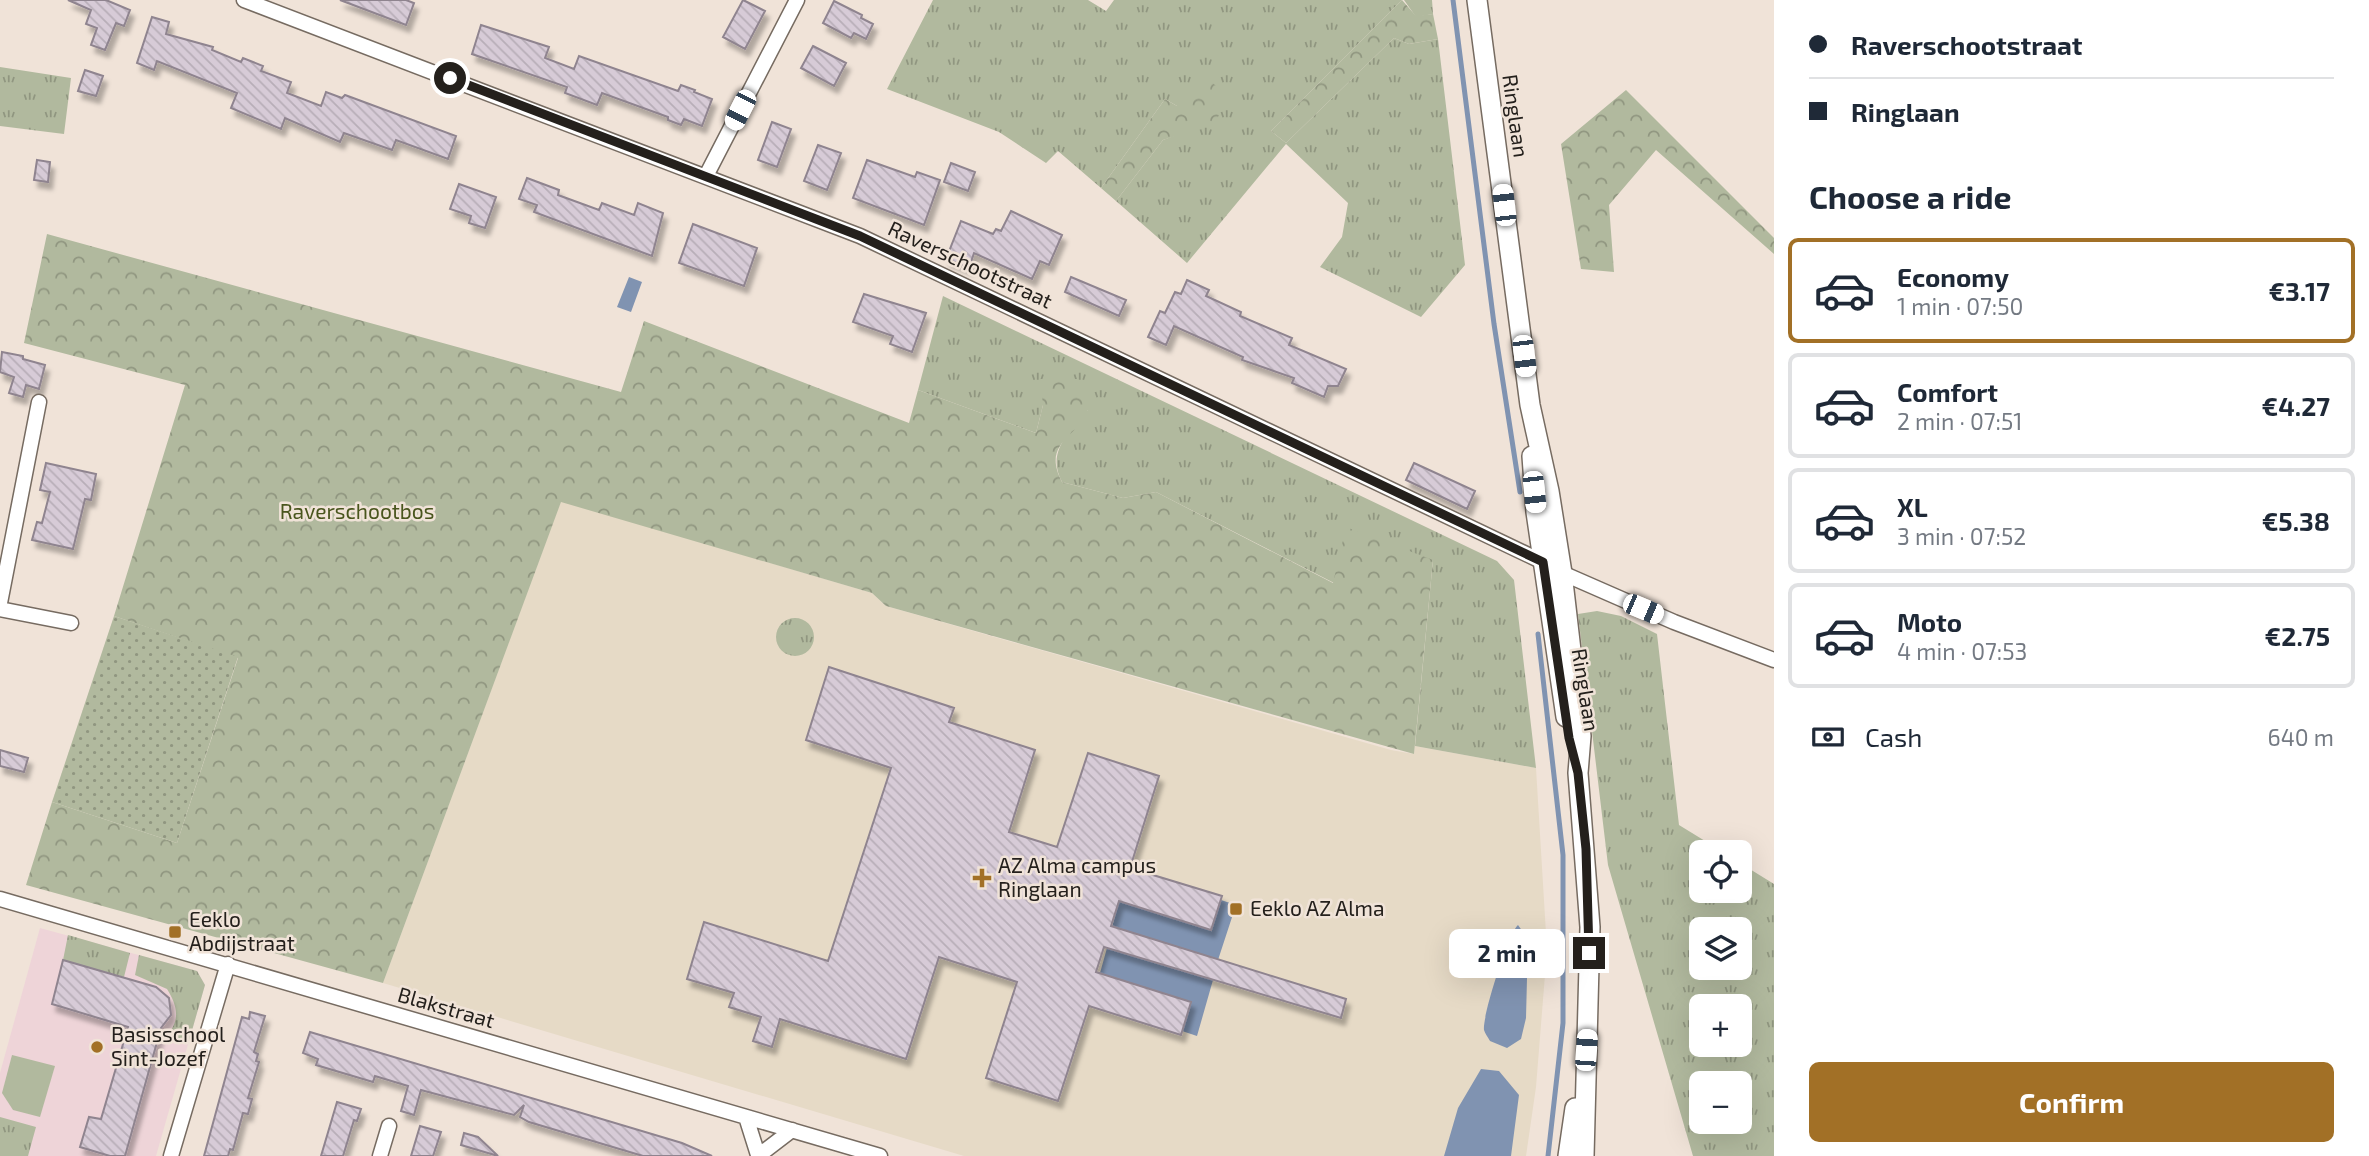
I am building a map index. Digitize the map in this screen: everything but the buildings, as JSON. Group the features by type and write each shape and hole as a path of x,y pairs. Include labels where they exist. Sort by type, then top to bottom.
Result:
{"main road":[{"name":"Ringlaan","path":"1477,0 1530,405 1536,512 1569,738 1578,773"},
{"name":"Ringlaan","path":"1530,405 1549,491 1562,573 1581,736 1578,773 1590,927 1584,1073 1587,1102 1584,1156"},
{"name":"Ringlaan","path":"1568,1156 1576,1101 1584,1073"}],"street":[{"name":"Raverschootstraat","path":"244,0 706,176 912,260 1543,562"},
{"path":"706,176 797,0"},
{"path":"0,603 39,402"},
{"path":"1562,573 1674,622 1774,660"},
{"path":"0,609 71,623"},
{"name":"Blakstraat","path":"0,899 880,1156"},
{"path":"171,1156 228,964"},
{"path":"746,1117 758,1155 792,1130"},
{"path":"380,1156 389,1126"}],"shaded area":[{"name":"AZ Alma campus Ringlaan","path":"561,501 872,593 886,606 1391,750 1414,754 1415,746 1536,768 1547,950 1536,1087 1526,1156 964,1156 383,983"},
{"name":"Basisschool Sint-Jozef","path":"40,928 197,971 205,985 156,1156 28,1156 0,1148 0,1073"}],"green space":[{"path":"933,0 1088,0 1106,11 1114,0 1402,0 1271,131 1286,143 1394,38 1409,44 1438,39 1465,265 1421,317 1320,267 1342,237 1348,203 1286,144 1187,263 1116,201 1163,140 1187,131 1177,106 1165,99 1101,188 1058,151 1046,163 999,132 887,89"},
{"path":"1402,0 1416,16 1433,14 1438,39 1409,44 1394,38 1286,143 1271,131"},
{"path":"1404,0 1432,0 1433,14 1416,17"},
{"path":"0,67 71,78 64,134 0,126"},
{"path":"1204,75 1227,96 1215,124 1163,140 1116,201 1101,188 1165,99 1177,106"},
{"path":"1626,90 1774,238 1774,254 1656,150 1609,205 1614,272 1581,269 1561,144"},
{"name":"Raverschootbos","path":"47,234 621,392 644,321 909,423 918,390 1036,433 1043,405 1040,379 1077,379 1089,393 1088,408 1083,419 1058,449 1057,469 1062,482 1123,498 1156,492 1333,583 1346,527 1433,560 1414,754 886,606 872,593 561,502 383,983 26,885 52,802 177,843 238,658 114,616 185,385 24,343"},
{"path":"943,296 1497,561 1514,580 1536,768 1415,746 1433,560 1334,583 1156,492 1123,498 1062,482 1058,471 1058,452 1067,435 1088,410 1043,405 1036,433 918,390"},
{"path":"1597,611 1621,616 1657,634 1679,825 1703,840 1689,840 1689,903 1752,903 1752,870 1774,884 1774,1156 1693,1156 1608,865 1578,614"},
{"path":"114,616 238,657 177,843 52,802"},
{"path":"795,618 809,623 814,637 809,651 795,656 781,651 776,637 781,623"},
{"path":"68,935 130,953 124,977 63,960"},
{"path":"139,955 197,971 205,985 189,1041 167,1035 176,1018 173,1001 167,989 135,975"},
{"path":"12,1055 55,1066 40,1117 13,1110 2,1093"},
{"path":"0,1117 36,1127 28,1156 0,1156"}],"water":[{"path":"629,277 642,282 631,312 617,307"},
{"path":"1221,900 1236,905 1218,960 1112,927 1119,901 1211,930"},
{"path":"1518,925 1528,939 1526,1018 1521,1039 1507,1048 1490,1041 1484,1030 1503,958"},
{"path":"1107,948 1213,980 1197,1036 1182,1031 1191,1002 1100,973"},
{"path":"1481,1069 1499,1071 1519,1095 1511,1156 1444,1156 1458,1108"}],"waterway":[{"path":"1453,0 1494,324 1520,492"},
{"path":"1538,634 1563,855 1563,1023 1548,1156"}],"place":[{"name":"AZ Alma campus Ringlaan","path":"982,878"},
{"name":"Eeklo AZ Alma","path":"1236,909"},
{"name":"Eeklo Abdijstraat","path":"175,932"},
{"name":"Basisschool Sint-Jozef","path":"97,1047"}],"route":[{"path":"450,78 860,236 1543,562 1569,738 1578,773 1586,849 1589,953"}]}
